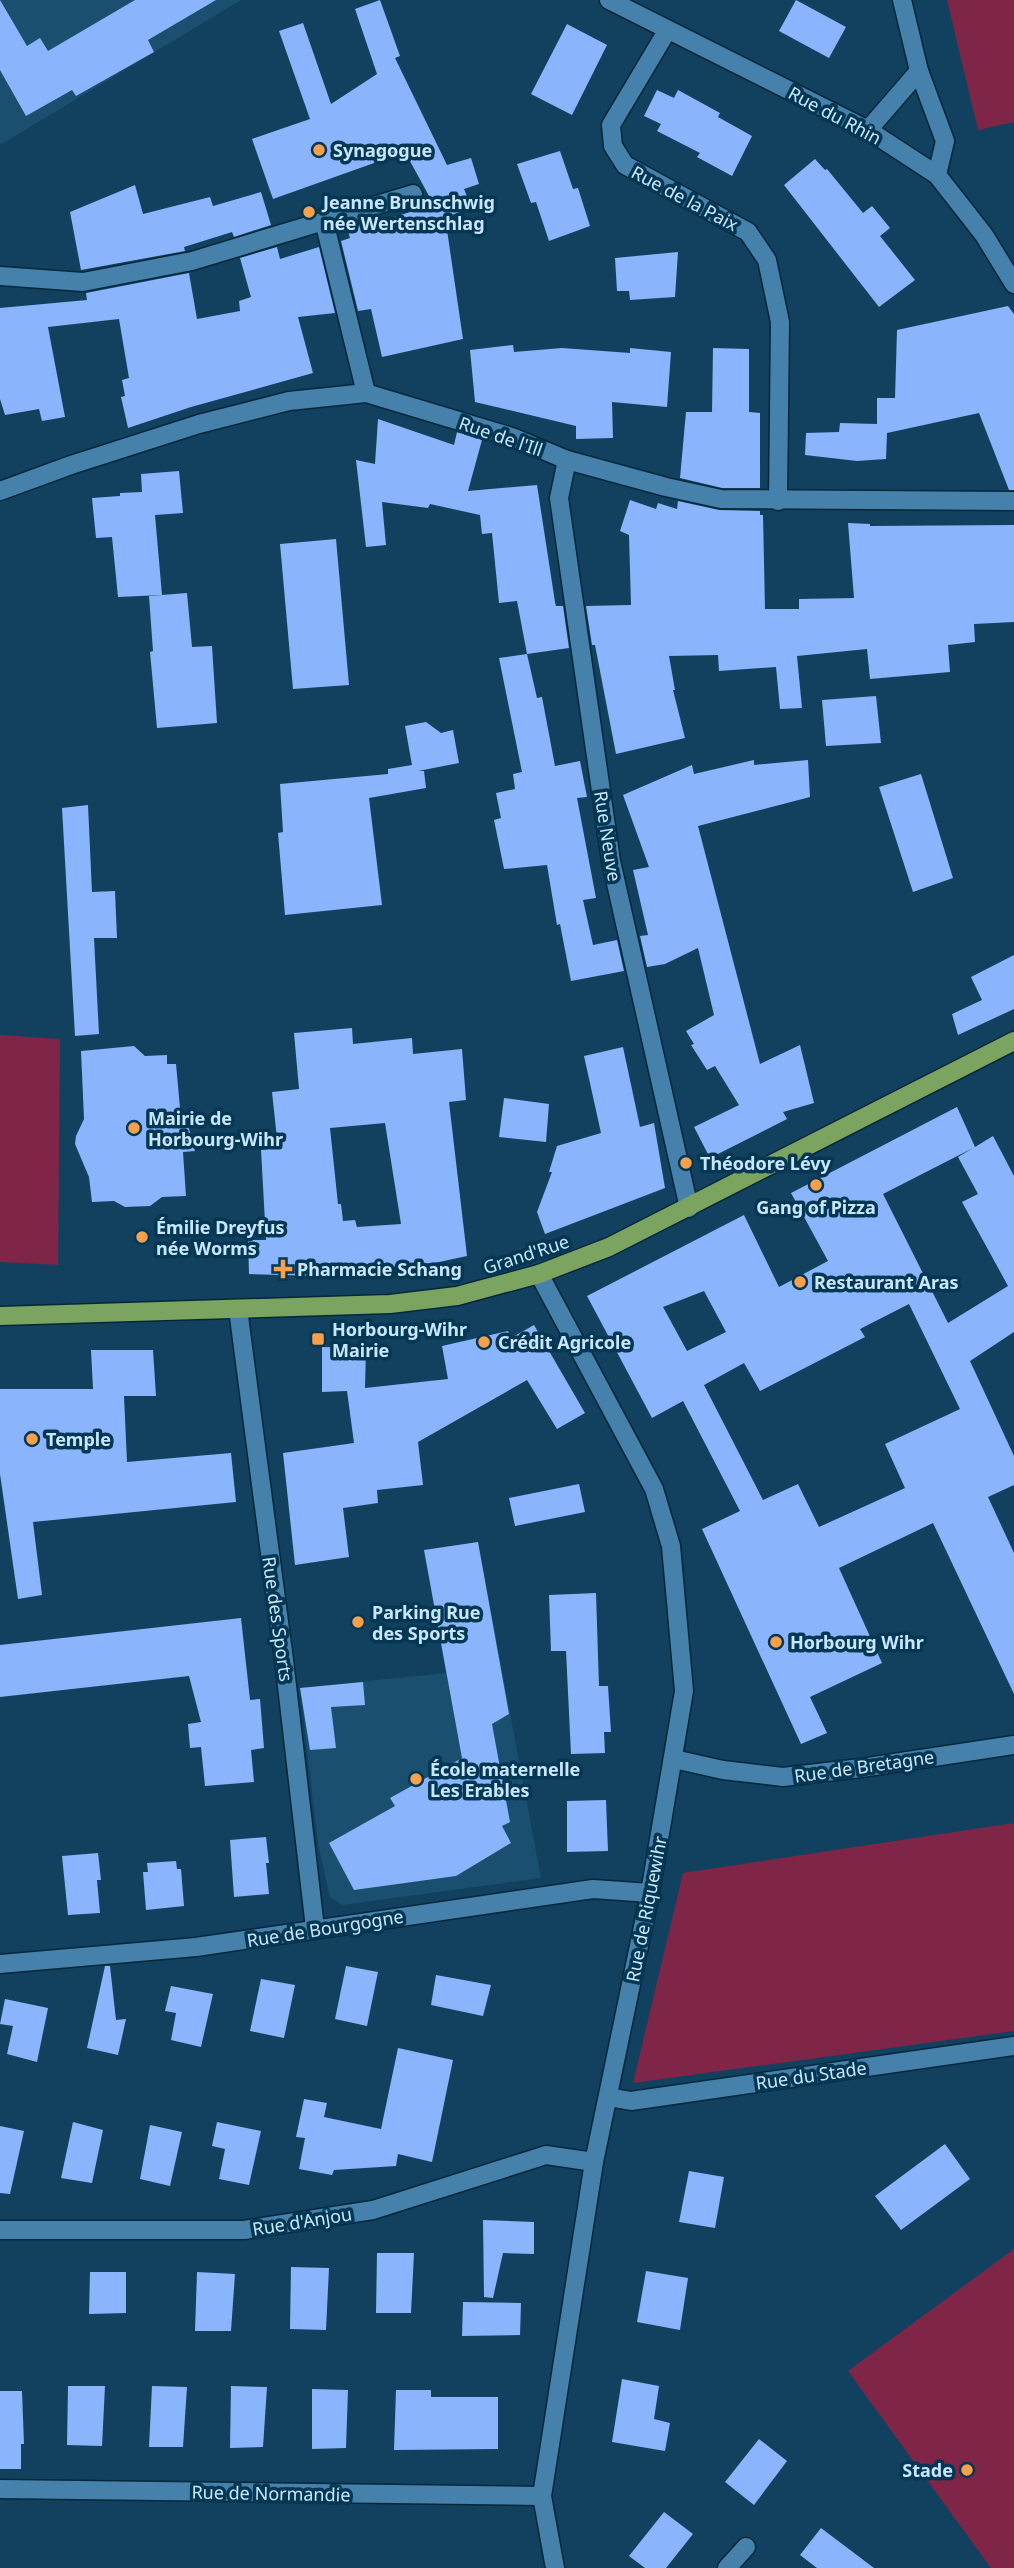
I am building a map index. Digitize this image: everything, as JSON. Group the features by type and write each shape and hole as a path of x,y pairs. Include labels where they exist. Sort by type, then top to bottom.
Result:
{"main road":[{"name":"Grand'Rue","path":"0,1317 390,1304 457,1296 539,1274 609,1247 689,1208 1014,1041"}],"street":[{"name":"Rue du Rhin","path":"609,0 868,130 937,175 984,235 1014,284"},
{"path":"902,0 919,71 945,141 937,175"},
{"name":"Rue de la Paix","path":"667,31 611,125 613,146 625,166 748,232 767,260 780,322 778,501"},
{"path":"868,130 919,71"},
{"path":"0,276 83,282 192,261 413,194"},
{"path":"324,221 366,393"},
{"name":"Rue de l'Ill","path":"0,491 199,424 289,401 366,393 512,437 568,460 721,499 1014,501"},
{"name":"Rue Neuve","path":"568,460 559,498 611,861 689,1208"},
{"name":"Rue de Riquewihr","path":"539,1274 654,1489 671,1546 684,1692 650,1893 594,2162 542,2496 555,2568"},
{"name":"Rue des Sports","path":"238,1309 284,1660 315,1928"},
{"name":"Rue de Bretagne","path":"674,1759 723,1770 783,1777 1014,1745"},
{"name":"Rue de Bourgogne","path":"0,1964 196,1947 593,1889 650,1893"},
{"name":"Rue du Stade","path":"608,2097 631,2101 1014,2046"},
{"name":"Rue d'Anjou","path":"0,2230 244,2230 373,2210 546,2155 594,2162"},
{"name":"Rue de Normandie","path":"0,2489 542,2496"},
{"path":"727,2568 746,2547"}],"shaded area":[{"path":"0,0 241,0 0,145"},
{"path":"947,0 1014,0 1014,122 978,130"},
{"path":"0,1035 60,1039 58,1265 0,1262"},
{"name":"École maternelle Les Erables","path":"478,1542 541,1878 342,1905 330,1897 318,1844 300,1688 446,1673 424,1550"},
{"path":"1014,1823 1014,2031 633,2083 683,1873"},
{"name":"Stade","path":"1014,2249 1014,2568 991,2568 848,2371"}],"building":[{"path":"0,0 27,46 40,38 48,51 135,0 216,0 148,40 154,52 76,96 72,90 26,116 0,70"},
{"path":"380,0 400,56 395,58 447,165 471,158 479,184 464,189 472,209 451,215 455,227 447,230 463,339 382,357 371,309 358,311 341,241 350,238 347,228 434,205 405,152 273,199 252,139 310,119 279,31 303,23 331,104 377,74 355,9"},
{"path":"796,0 846,27 829,58 779,31"},
{"path":"567,24 607,45 572,115 531,94"},
{"path":"657,90 674,98 678,90 720,113 718,117 752,136 732,176 697,157 700,153 657,131 661,124 644,116"},
{"path":"560,151 573,189 578,188 590,226 549,241 536,202 531,203 517,164"},
{"path":"815,159 827,169 863,213 872,206 890,228 880,236 915,280 879,307 784,185"},
{"path":"135,185 143,214 210,197 213,206 261,192 271,225 234,237 232,232 184,247 185,251 81,270 70,212"},
{"path":"277,247 280,259 319,247 335,313 298,317 313,373 191,407 128,428 121,397 125,396 122,380 129,378 119,319 48,327 65,417 42,421 39,409 5,415 0,399 0,308 87,300 86,293 189,273 197,319 240,311 239,301 251,297 240,258"},
{"path":"678,252 675,297 630,300 629,291 617,291 615,258"},
{"path":"1008,306 1014,314 1014,490 1009,490 979,413 887,433 886,459 857,461 805,455 806,433 839,432 840,423 877,424 877,398 895,398 897,330"},
{"path":"513,345 514,352 562,348 630,353 630,348 671,352 667,407 612,402 613,438 576,439 576,426 475,402 470,350"},
{"path":"713,348 749,349 749,412 760,413 760,488 722,488 680,478 686,412 712,412"},
{"path":"378,419 454,445 457,432 482,440 468,491 537,485 555,602 556,606 563,606 569,648 527,654 517,601 499,603 492,533 482,534 480,515 430,504 428,508 382,502 386,545 366,547 356,460 375,464"},
{"path":"179,471 183,513 155,515 162,595 118,597 112,537 96,538 92,498 142,492 141,474"},
{"path":"630,500 656,509 658,503 677,509 678,501 719,510 760,511 760,515 763,515 765,609 799,609 799,599 854,598 848,523 870,526 1014,525 1014,622 974,624 975,642 948,645 950,672 870,679 867,649 797,656 802,708 780,709 776,667 719,671 718,655 669,656 673,690 685,738 616,754 586,606 631,605 629,535 620,531"},
{"path":"336,539 349,685 293,689 280,544"},
{"path":"187,593 192,647 212,646 217,723 157,728 150,652 153,651 149,596"},
{"path":"527,654 537,698 542,697 555,766 580,761 587,797 577,798 596,898 583,900 593,945 617,940 624,971 571,981 560,924 557,925 547,865 504,869 494,820 501,818 496,793 515,789 513,774 522,772 499,658"},
{"path":"876,696 881,743 826,746 822,700"},
{"path":"426,722 441,733 453,730 459,763 418,771 424,771 426,788 369,798 382,905 285,915 278,833 283,832 280,784 388,774 388,769 412,765 405,726"},
{"path":"754,760 754,765 808,760 810,797 698,826 760,1064 800,1045 814,1103 783,1112 787,1119 710,1158 694,1127 739,1105 715,1066 707,1070 691,1045 694,1044 686,1031 714,1015 698,948 665,964 647,967 640,936 648,935 633,870 649,867 623,795 692,765 694,774"},
{"path":"921,774 953,878 913,892 879,787"},
{"path":"88,805 92,892 115,891 117,938 94,938 99,1034 75,1036 62,808"},
{"path":"1014,955 1014,1009 958,1035 952,1014 982,1000 971,977"},
{"path":"352,1028 353,1044 412,1038 413,1054 462,1049 466,1100 449,1102 467,1256 439,1262 322,1276 249,1274 248,1240 266,1240 261,1150 278,1148 272,1092 299,1089 294,1033","holes":["385,1123 401,1224 357,1227 355,1220 343,1221 341,1204 338,1204 330,1128"]},
{"name":"Mairie de Horbourg-Wihr","path":"134,1046 145,1056 167,1055 167,1064 176,1064 181,1119 186,1118 195,1151 183,1152 186,1196 162,1197 150,1206 125,1207 114,1201 92,1202 89,1177 75,1144 84,1119 81,1051"},
{"path":"623,1047 640,1127 654,1123 665,1188 545,1234 537,1212 552,1172 549,1172 557,1146 601,1133 584,1056"},
{"path":"504,1098 549,1104 546,1142 499,1137"},
{"path":"957,1107 975,1147 993,1136 1014,1176 1014,1332 970,1361 1014,1456 1014,1485 988,1497 1014,1553 1014,1694 933,1523 839,1568 882,1663 810,1697 827,1733 801,1744 702,1529 740,1511 683,1401 652,1418 587,1296 744,1215 779,1287 828,1261 791,1193","holes":["973,1148 958,1157 978,1194 962,1202 1008,1286 948,1323 883,1194","704,1291 726,1332 687,1351 663,1307","909,1304 960,1409 885,1444 905,1488 819,1527 798,1484 763,1500 704,1385 744,1363 760,1391 865,1337 860,1329"]},
{"path":"534,1325 585,1413 557,1429 527,1380 418,1442 423,1485 377,1490 378,1503 343,1508 349,1557 295,1565 283,1453 354,1443 347,1391 322,1392 322,1347 366,1348 365,1388 448,1379 442,1346 508,1331 511,1338"},
{"path":"91,1350 153,1350 156,1396 124,1396 127,1462 231,1453 236,1502 33,1522 42,1595 18,1599 0,1474 0,1389 93,1389"},
{"path":"579,1484 585,1512 515,1526 509,1498"},
{"path":"478,1542 509,1714 492,1724 510,1822 502,1826 511,1843 456,1876 354,1890 329,1843 395,1806 390,1798 462,1758 424,1550"},
{"path":"596,1593 599,1686 608,1686 611,1732 604,1732 605,1753 571,1754 566,1651 551,1651 549,1595"},
{"path":"241,1618 250,1700 260,1699 264,1748 251,1750 254,1782 205,1786 201,1747 190,1748 188,1724 201,1722 189,1676 0,1697 0,1645"},
{"path":"363,1682 365,1705 331,1707 336,1748 310,1750 300,1688"},
{"path":"606,1800 608,1851 567,1852 567,1801"},
{"path":"266,1837 269,1894 234,1897 230,1840"},
{"path":"98,1853 100,1913 68,1915 62,1856"},
{"path":"176,1861 177,1869 181,1869 184,1906 146,1910 143,1872 148,1872 147,1863"},
{"path":"105,1966 110,1966 116,2020 126,2019 118,2055 87,2048"},
{"path":"346,1966 378,1972 367,2026 335,2019"},
{"path":"436,1975 491,1985 483,2016 431,2005"},
{"path":"261,1979 295,1985 284,2038 250,2031"},
{"path":"171,1986 213,1994 201,2047 171,2040 176,2013 165,2011"},
{"path":"5,1999 48,2008 37,2062 7,2054 13,2026 0,2024"},
{"path":"398,2048 453,2060 432,2162 398,2154 396,2166 334,2170 332,2175 299,2169 305,2138 296,2137 304,2099 327,2103 324,2117 381,2129"},
{"path":"73,2122 103,2130 92,2183 61,2178"},
{"path":"217,2122 261,2131 249,2185 219,2179 225,2149 212,2146"},
{"path":"150,2125 182,2132 170,2186 140,2179"},
{"path":"0,2126 24,2131 10,2194 0,2193"},
{"path":"945,2144 970,2179 901,2230 875,2196"},
{"path":"689,2171 724,2177 715,2228 679,2222"},
{"path":"483,2220 534,2222 534,2254 503,2253 493,2298 484,2297"},
{"path":"377,2253 414,2253 411,2313 376,2313"},
{"path":"291,2267 329,2268 326,2330 290,2329"},
{"path":"646,2271 688,2278 680,2330 637,2322"},
{"path":"90,2272 126,2272 126,2313 89,2314"},
{"path":"197,2272 235,2274 231,2331 195,2331"},
{"path":"463,2302 521,2303 520,2335 462,2336"},
{"path":"622,2379 659,2386 654,2419 670,2423 665,2451 612,2442"},
{"path":"68,2386 105,2386 102,2446 67,2445"},
{"path":"152,2386 187,2387 183,2447 149,2447"},
{"path":"231,2386 267,2387 263,2447 230,2448"},
{"path":"312,2389 348,2390 346,2448 312,2449"},
{"path":"396,2390 431,2390 431,2397 498,2397 498,2449 394,2450"},
{"path":"0,2391 22,2391 24,2444 21,2444 21,2469 0,2469"},
{"path":"759,2439 787,2461 754,2505 725,2482"},
{"path":"664,2512 693,2534 666,2568 645,2568 629,2556"},
{"path":"821,2528 874,2568 817,2568 800,2555"}],"place":[{"name":"Synagogue","path":"319,150"},
{"name":"Jeanne Brunschwig née Wertenschlag","path":"309,212"},
{"name":"Mairie de Horbourg-Wihr","path":"134,1128"},
{"name":"Théodore Lévy","path":"686,1163"},
{"name":"Gang of Pizza","path":"816,1185"},
{"name":"Émilie Dreyfus née Worms","path":"142,1237"},
{"name":"Pharmacie Schang","path":"283,1269"},
{"name":"Restaurant Aras","path":"800,1282"},
{"name":"Horbourg-Wihr Mairie","path":"318,1339"},
{"name":"Crédit Agricole","path":"484,1342"},
{"name":"Temple","path":"32,1439"},
{"name":"Parking Rue des Sports","path":"358,1622"},
{"name":"Horbourg Wihr","path":"776,1642"},
{"name":"École maternelle Les Erables","path":"416,1779"},
{"name":"Stade","path":"967,2470"}]}
